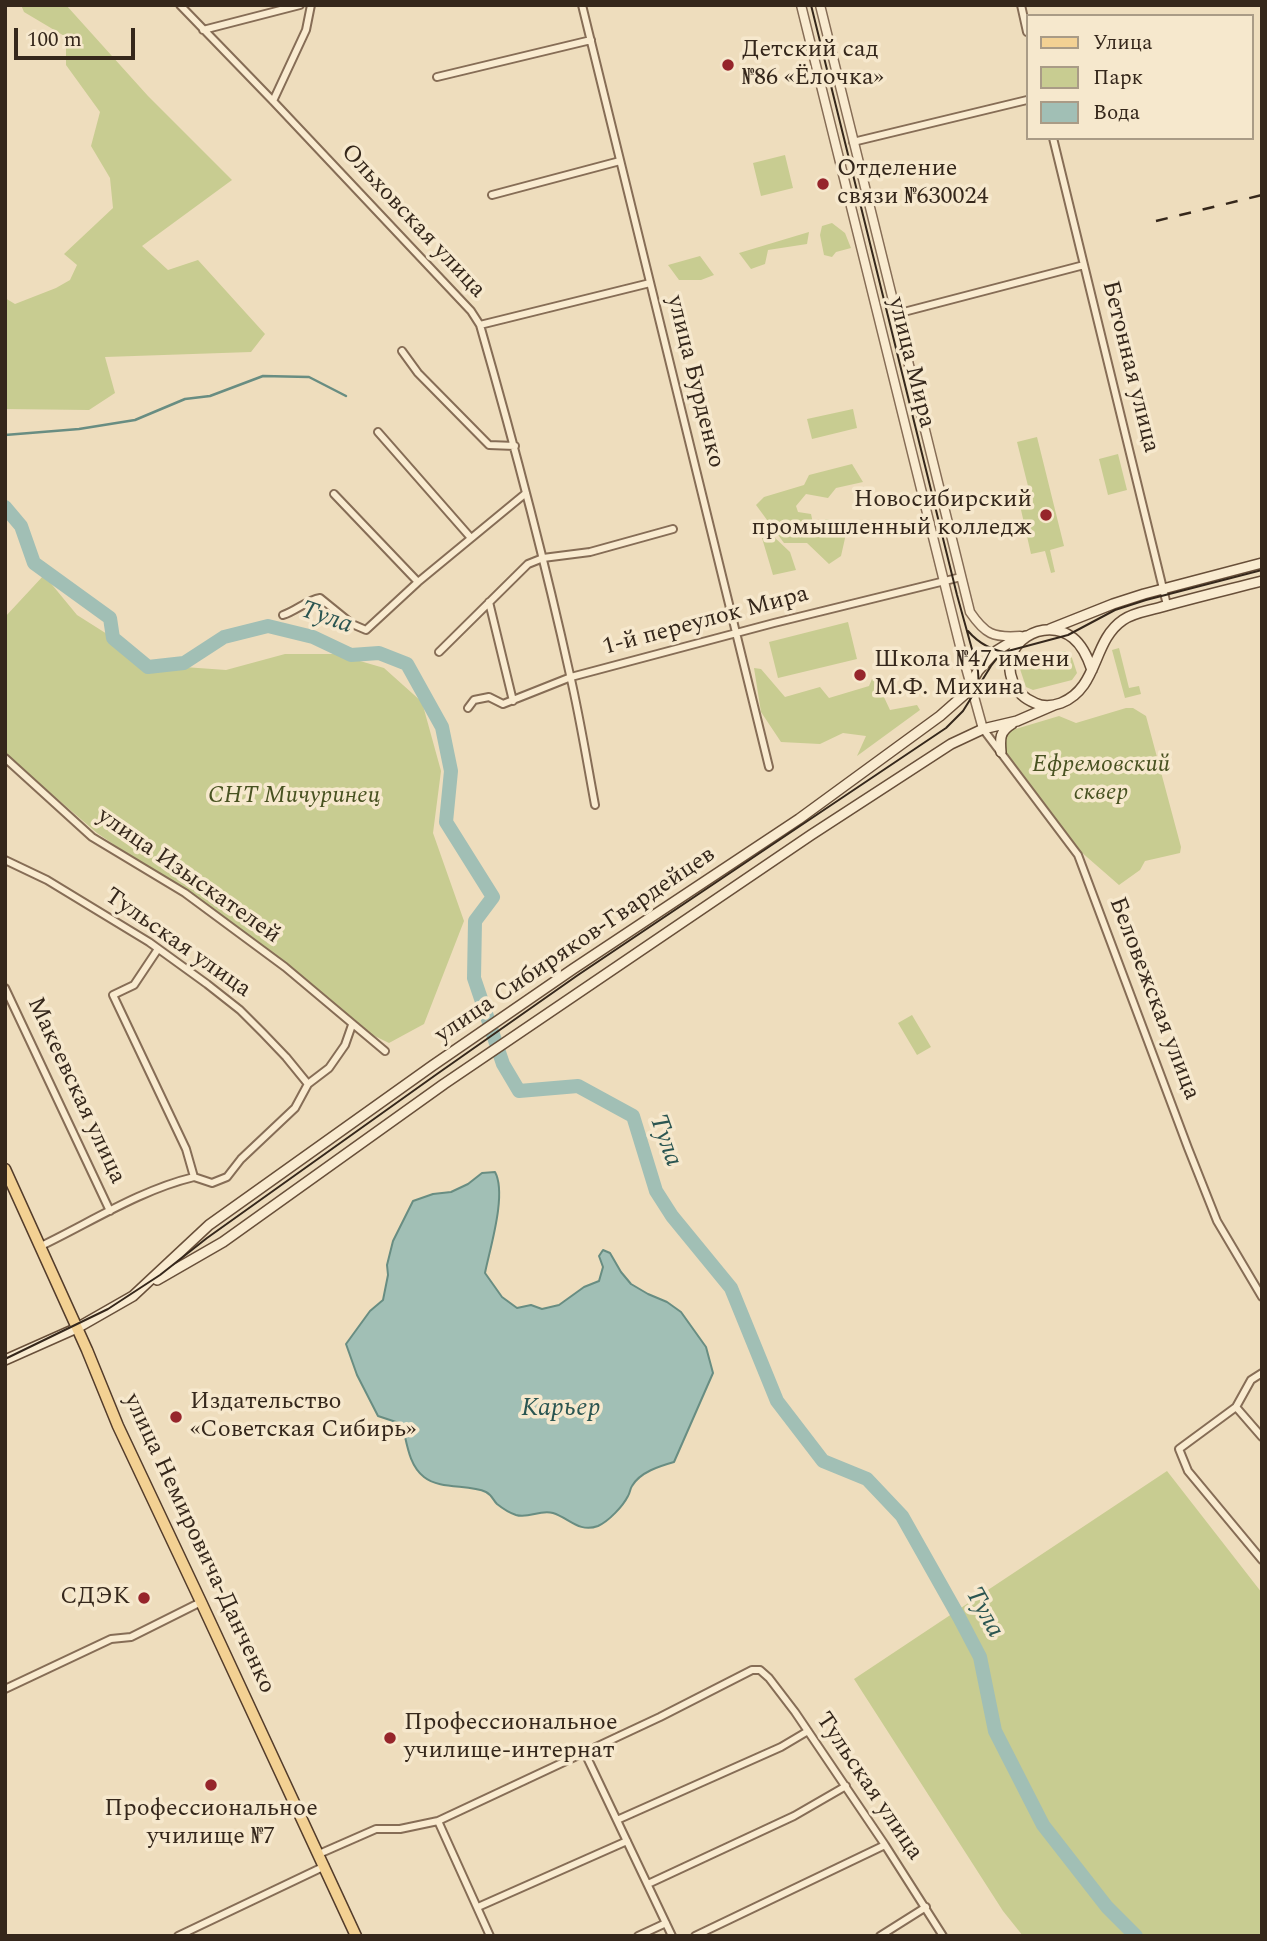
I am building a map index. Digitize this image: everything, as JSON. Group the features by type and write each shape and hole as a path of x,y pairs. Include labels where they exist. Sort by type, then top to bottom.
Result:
{"main road":[{"path":"1262,563 1163,588 1026,636 1014,649 1010,667 1013,683 1023,698 1040,706 1054,705 1069,699 1089,679 1108,637 1121,621 1167,605 1262,581"},
{"path":"1047,630 1060,631 1073,638 1087,655 1092,670"},
{"name":"улица Сибиряков-Гвардейцев","path":"143,1288 209,1225 432,1066 799,818 948,710 965,694 985,662 1001,647 1026,636"},
{"name":"улица Сибиряков-Гвардейцев","path":"5,1360 77,1328 223,1242 444,1084 951,744 969,734 1017,721 1054,705"},
{"path":"1001,752 1000,738 1006,728 1017,721"},
{"name":"улица Немировича-Данченко","path":"5,1168 118,1426 356,1936"}],"street":[{"name":"Ольховская улица","path":"180,5 471,312 480,325 515,446 543,558 571,677 595,805"},
{"path":"203,30 300,5"},
{"path":"273,101 306,30 311,5"},
{"name":"улица Бурденко","path":"582,5 769,767"},
{"name":"улица Мира","path":"801,5 983,729"},
{"name":"улица Мира","path":"820,5 961,577"},
{"path":"1021,5 1026,28"},
{"path":"437,77 591,40"},
{"path":"853,142 1026,100"},
{"name":"Бетонная улица","path":"1053,140 1167,605"},
{"path":"492,195 620,161"},
{"path":"896,314 1084,265"},
{"path":"480,325 650,283"},
{"path":"402,351 418,373 489,446 515,446"},
{"path":"378,432 471,538"},
{"path":"283,615 320,598 352,624 366,629 418,582 526,493"},
{"path":"334,494 418,582"},
{"path":"439,652 528,564 543,558 590,552 673,529"},
{"path":"961,577 970,612 988,634 1004,638 1026,636"},
{"name":"1-й переулок Мира","path":"468,708 474,700 489,697 503,704 571,677 961,577"},
{"path":"489,602 513,701"},
{"name":"Беловежская улица","path":"983,729 1078,855 1217,1221 1262,1297"},
{"name":"улица Изыскателей","path":"5,758 92,837 185,893 285,967 385,1051"},
{"name":"Тульская улица","path":"5,860 47,880 149,942 207,984 240,1010 308,1084"},
{"path":"158,949 134,985 113,995 186,1149 194,1177"},
{"name":"Макеевская улица","path":"5,988 110,1211"},
{"name":"Макеевская улица","path":"41,1246 177,1181 194,1177 212,1183 227,1177 241,1159 295,1108 308,1084 329,1068 345,1045 352,1025"},
{"path":"1262,1373 1251,1380 1237,1407 1179,1449 1188,1471 1262,1560"},
{"path":"1237,1407 1262,1437"},
{"path":"5,1689 110,1639 131,1637 201,1602"},
{"name":"Тульская улица","path":"584,1751 660,1717 752,1670 760,1670 769,1678 846,1786 943,1936"},
{"path":"617,1820 781,1747 808,1731"},
{"path":"319,1854 376,1829 400,1829 438,1821 584,1751 672,1936"},
{"path":"648,1884 794,1816 846,1786"},
{"path":"438,1821 490,1936"},
{"path":"478,1907 626,1840"},
{"path":"695,1936 885,1845"},
{"path":"178,1936 325,1866"},
{"path":"880,1936 926,1908"},
{"path":"638,1936 666,1923"}],"green space":[{"path":"21,5 66,5 148,96 232,180 142,246 168,270 198,260 265,334 251,352 105,357 115,393 89,410 5,409 5,298 15,304 70,280 77,265 64,254 113,208 110,178 91,146 100,112 66,65 66,37 24,12"},
{"path":"785,155 793,188 761,196 753,163"},
{"path":"832,223 845,233 851,248 836,252 832,257 824,255 820,235 822,226"},
{"path":"809,232 807,244 768,250 765,264 751,269 739,253"},
{"path":"700,256 714,275 701,280 679,280 668,265"},
{"path":"853,409 857,428 812,439 807,419"},
{"path":"1037,437 1064,546 1050,550 1055,572 1051,573 1045,551 1031,554 1019,501 1030,494 1017,442"},
{"path":"1118,454 1127,490 1108,495 1099,459"},
{"path":"852,464 863,482 836,488 828,498 806,494 796,506 798,512 811,514 814,528 826,519 848,525 841,556 829,564 807,543 784,543 756,505 764,497 804,485 809,475"},
{"path":"772,535 790,552 796,570 773,575 762,538"},
{"name":"СНТ Мичуринец","path":"44,575 77,615 156,665 226,670 285,654 336,654 384,668 422,702 441,771 433,833 464,921 424,1024 389,1043 350,1024 285,967 185,893 97,833 5,754 5,617"},
{"path":"848,622 857,659 778,678 769,642"},
{"path":"1119,648 1129,688 1139,686 1141,694 1125,698 1112,650"},
{"path":"1065,651 1071,655 1077,673 1072,680 1033,690 1026,687 1020,669 1025,661"},
{"path":"754,668 761,669 785,697 820,687 829,698 869,686 872,679 876,680 890,710 917,705 920,710 857,756 866,736 843,733 820,744 781,742 761,712"},
{"name":"Ефремовский сквер","path":"1133,708 1146,716 1181,847 1180,853 1145,861 1140,870 1119,885 1080,851 1005,752 1003,737 1009,731 1059,716 1076,723"},
{"path":"912,1015 931,1047 917,1055 898,1023"},
{"path":"1167,1471 1262,1593 1262,1936 1023,1936 1003,1911 854,1679"}],"water":[{"name":"Карьер","path":"495,1172 498,1182 498,1207 485,1273 502,1297 517,1308 531,1305 542,1309 559,1305 584,1287 599,1281 603,1267 599,1256 603,1250 610,1253 631,1284 681,1312 706,1347 713,1373 674,1462 640,1477 619,1509 607,1521 591,1528 548,1512 516,1515 499,1506 486,1492 438,1484 424,1477 411,1459 402,1424 378,1416 357,1375 346,1344 370,1311 383,1300 393,1241 413,1201 433,1194 451,1192 482,1173"}],"waterway":[{"path":"5,435 79,429 135,420 185,399 210,396 263,376 309,377 346,396"},
{"name":"Тула","path":"5,507 21,526 34,563 110,618 113,638 148,667 184,663 224,637 268,626 313,637 351,655 379,653 407,664 442,727 451,771 446,822 493,897 475,921 474,978 503,1064 519,1091 578,1086 633,1116 656,1191 672,1216 731,1288 777,1401 823,1461 867,1479 902,1516 980,1657 995,1731 1043,1825 1107,1907 1136,1936"}],"tram line":[{"path":"811,5 978,671 979,688"},
{"path":"5,1359 108,1309 160,1275 207,1238 578,975 946,728 963,711 998,657 1008,651 1068,635 1115,610 1262,570"},
{"path":"968,631 987,646 1010,653"}],"railway":[{"path":"1156,221 1262,195"}],"place":[{"name":"Детский сад №86 «Ёлочка»","path":"728,65"},
{"name":"Отделение связи №630024","path":"823,184"},
{"name":"Новосибирский промышленный колледж","path":"1046,515"},
{"name":"Школа №47 имени М.Ф. Михина","path":"860,675"},
{"name":"Издательство «Советская Сибирь»","path":"176,1417"},
{"name":"СДЭК","path":"144,1598"},
{"name":"Профессиональное училище-интернат","path":"390,1738"},
{"name":"Профессиональное училище №7","path":"211,1785"}]}
